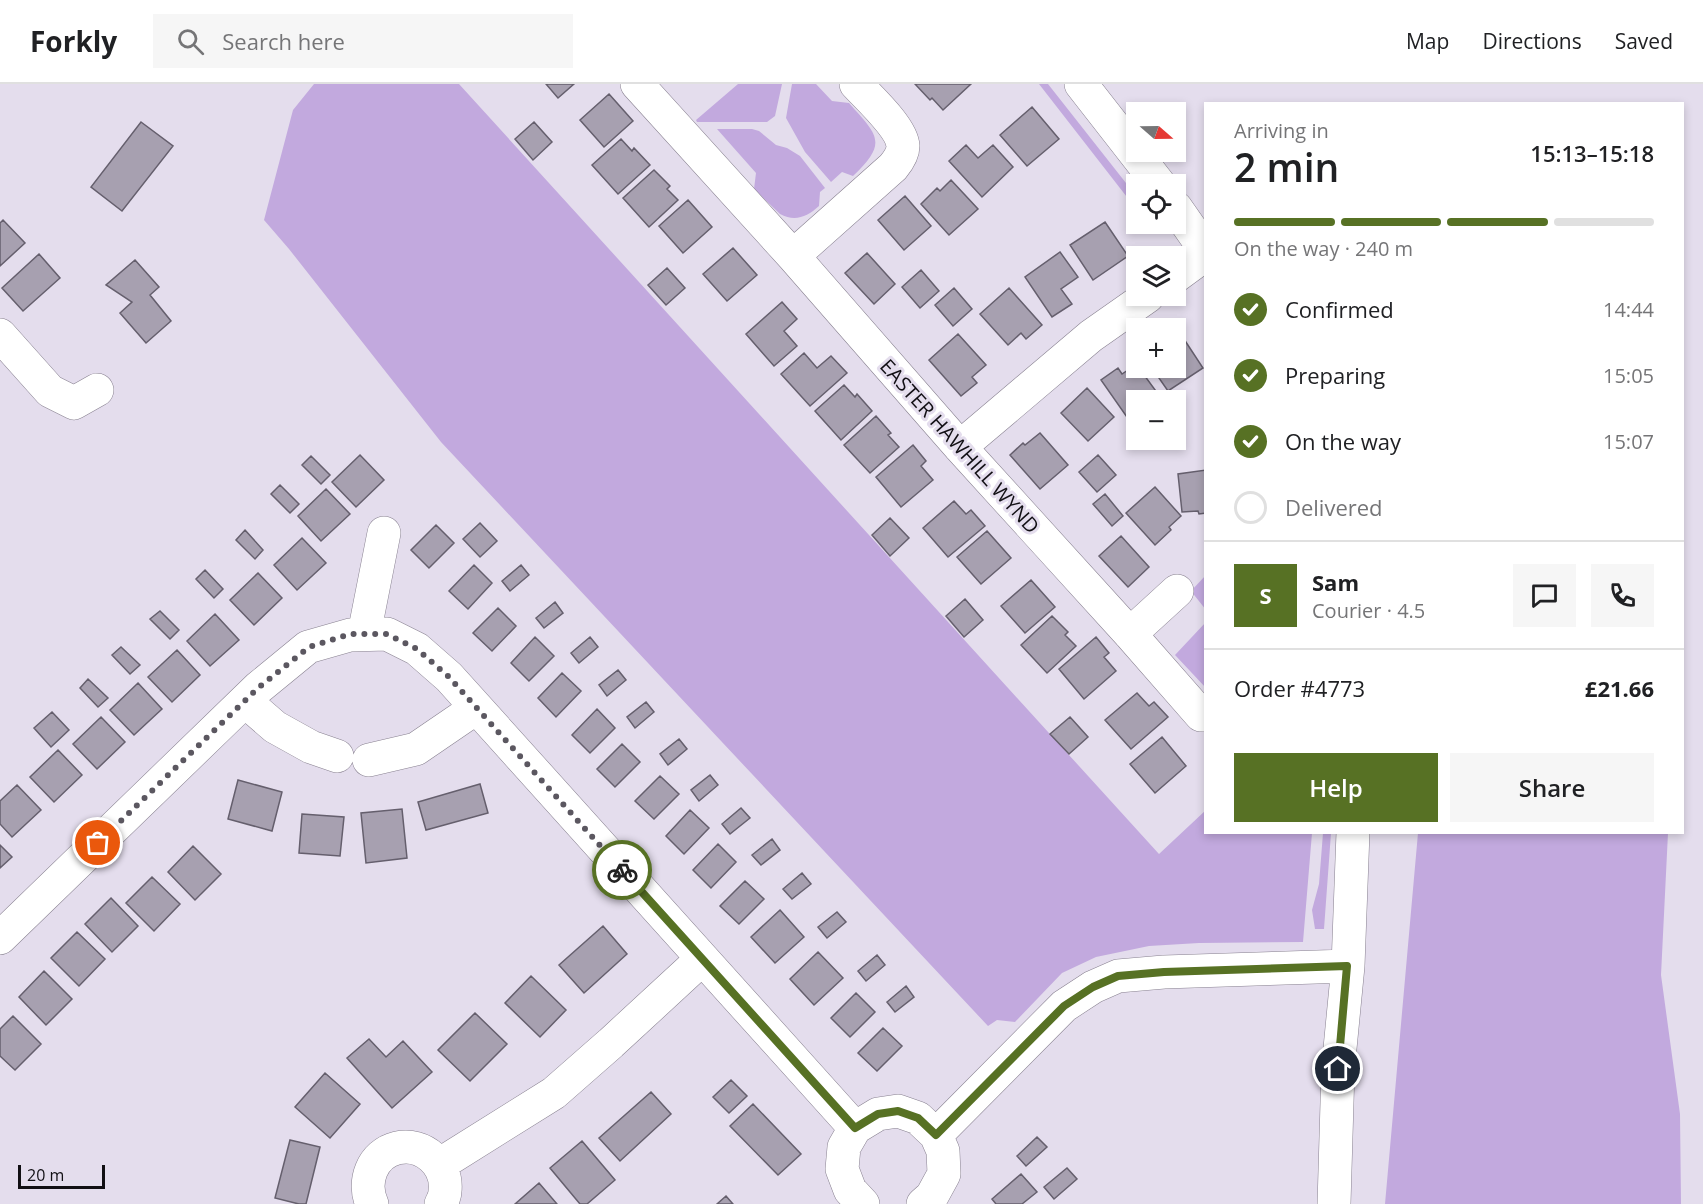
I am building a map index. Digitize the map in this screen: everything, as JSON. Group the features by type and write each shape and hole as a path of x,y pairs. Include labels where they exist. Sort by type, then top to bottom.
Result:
{"street":[{"name":"EASTER HAWHILL WYND","path":"637,84 1202,715"},
{"path":"793,256 900,159 903,148 902,138 897,129 856,84"},
{"path":"1081,84 1151,174"},
{"path":"1186,223 1204,249"},
{"path":"1186,268 1204,254"},
{"path":"960,447 1091,336 1134,306"},
{"path":"0,335 50,391 74,403 97,390"},
{"path":"364,634 384,533"},
{"path":"1130,634 1177,591"},
{"path":"0,938 258,688 309,647 350,634 387,634 417,649 449,677 855,1128"},
{"path":"245,701 275,727 310,747 337,756"},
{"path":"369,760 416,749 476,708"},
{"path":"1334,1204 1338,1069 1347,966 1353,834"},
{"path":"440,1165 554,1093 702,959"},
{"path":"936,1135 1064,1006 1093,987 1118,976 1164,972 1347,966"},
{"path":"863,1204 850,1190 842,1169 844,1147 855,1128 878,1114 898,1111 918,1118 936,1135 943,1151 944,1174 931,1201"},
{"path":"372,1204 368,1184 370,1172 376,1161 397,1148 421,1150 432,1156 440,1165 445,1178 445,1191 441,1204"}],"shaded area":[{"path":"314,84 459,84 1159,854 1204,812 1204,834 1312,834 1303,942 1149,946 1096,957 1062,973 1015,1022 997,1020 988,1026 441,442 264,220 293,110"},
{"path":"738,84 782,84 775,116 767,122 697,122 696,120"},
{"path":"792,84 816,84 832,101 849,103 872,131 875,146 872,155 853,176 842,172 831,182 805,152 786,118"},
{"path":"1039,84 1048,84 1126,183 1126,196"},
{"path":"717,129 759,131 776,145 787,148 800,156 825,188 820,192 819,206 801,217 791,218 780,214 754,189 756,173"},
{"path":"1204,577 1204,607 1191,591"},
{"path":"1204,624 1204,686 1175,655"},
{"path":"1323,834 1331,834 1324,929 1315,929 1312,910 1319,884"},
{"path":"1418,834 1668,834 1661,975 1680,1114 1681,1204 1385,1204"}],"building":[{"path":"546,84 574,84 558,98"},
{"path":"915,84 971,84 943,110"},
{"path":"609,94 633,121 604,147 580,120"},
{"path":"1032,107 1059,139 1027,166 1000,135"},
{"path":"141,122 173,146 122,211 91,187"},
{"path":"534,122 552,142 533,160 515,139"},
{"path":"621,139 632,151 634,148 650,165 618,194 592,165"},
{"path":"966,145 978,158 993,145 1013,167 982,197 949,161"},
{"path":"654,170 670,186 667,189 678,200 649,227 623,198"},
{"path":"951,180 978,209 949,235 921,204 937,188 940,191"},
{"path":"905,196 931,226 904,250 878,220"},
{"path":"688,200 712,227 683,253 659,226"},
{"path":"3,220 25,243 0,266 0,223"},
{"path":"1105,222 1126,253 1126,257 1093,280 1070,245"},
{"path":"733,248 757,275 727,301 703,274"},
{"path":"1060,252 1078,277 1061,289 1072,304 1052,317 1025,277"},
{"path":"867,253 895,284 874,304 845,273"},
{"path":"39,254 60,278 23,311 2,288"},
{"path":"135,260 159,287 150,295 171,321 146,343 120,313 132,302 106,285"},
{"path":"667,268 685,288 666,305 648,285"},
{"path":"921,270 939,291 920,308 902,287"},
{"path":"954,288 972,309 953,326 935,305"},
{"path":"1009,288 1042,325 1026,339 1021,333 1008,345 980,314"},
{"path":"782,302 797,319 784,331 797,346 774,366 746,334"},
{"path":"958,334 986,365 972,377 977,383 961,396 929,360"},
{"path":"1186,342 1203,368 1167,390 1159,378 1186,378"},
{"path":"804,353 817,368 831,356 847,373 810,406 781,374"},
{"path":"1118,368 1122,374 1126,371 1126,378 1146,378 1155,390 1126,390 1126,416 1101,380"},
{"path":"844,385 855,397 857,394 872,411 841,440 815,411"},
{"path":"1087,388 1114,417 1088,441 1061,413"},
{"path":"876,416 891,433 888,435 899,447 870,473 844,445"},
{"path":"1040,433 1068,465 1040,489 1010,455 1023,443 1025,445"},
{"path":"913,445 926,461 921,466 933,480 901,507 876,477"},
{"path":"360,455 384,480 356,507 332,482"},
{"path":"1098,455 1116,475 1097,492 1079,472"},
{"path":"311,456 330,475 321,484 302,465"},
{"path":"1204,470 1204,513 1199,514 1198,511 1182,512 1178,474"},
{"path":"280,485 299,504 290,513 271,494"},
{"path":"1155,487 1181,516 1169,527 1171,530 1155,545 1126,513"},
{"path":"326,489 350,514 321,541 298,516"},
{"path":"1105,494 1123,516 1112,526 1093,504"},
{"path":"954,501 966,514 971,510 985,526 948,557 923,528"},
{"path":"890,518 909,538 890,556 872,535"},
{"path":"480,523 497,541 480,557 463,539"},
{"path":"436,525 454,543 429,568 411,550"},
{"path":"245,530 263,550 255,559 236,540"},
{"path":"987,531 1011,558 981,584 957,557"},
{"path":"1121,536 1149,567 1128,587 1099,556"},
{"path":"302,538 326,563 297,590 274,565"},
{"path":"474,565 492,583 468,609 449,591"},
{"path":"521,565 529,575 510,591 502,581"},
{"path":"205,570 223,589 214,598 196,579"},
{"path":"258,573 282,598 254,625 230,600"},
{"path":"1031,580 1055,607 1025,633 1001,606"},
{"path":"965,599 983,620 964,637 946,616"},
{"path":"555,602 563,613 544,628 536,618"},
{"path":"498,608 516,626 492,651 473,633"},
{"path":"160,611 179,630 170,639 150,619"},
{"path":"215,614 239,640 210,666 187,641"},
{"path":"1052,616 1068,632 1065,635 1076,646 1047,673 1021,645"},
{"path":"535,637 554,656 529,681 511,663"},
{"path":"590,637 598,647 579,663 571,653"},
{"path":"1096,637 1109,653 1104,657 1116,671 1084,699 1059,669"},
{"path":"121,647 140,665 130,674 112,655"},
{"path":"177,650 200,675 172,702 148,677"},
{"path":"618,670 626,680 607,696 599,685"},
{"path":"562,673 581,691 556,717 538,698"},
{"path":"88,679 108,698 98,707 80,688"},
{"path":"138,683 162,709 134,735 110,710"},
{"path":"1137,693 1149,706 1154,702 1168,717 1131,749 1105,720"},
{"path":"646,702 654,712 635,728 627,717"},
{"path":"597,709 615,728 590,753 572,735"},
{"path":"52,712 69,730 51,747 34,728"},
{"path":"101,717 125,742 97,769 73,744"},
{"path":"1070,717 1088,737 1069,754 1050,734"},
{"path":"1162,737 1186,766 1155,793 1130,764"},
{"path":"679,739 687,749 668,765 660,754"},
{"path":"622,744 640,762 615,787 597,769"},
{"path":"58,750 82,775 54,802 30,777"},
{"path":"710,775 718,785 699,801 691,790"},
{"path":"660,776 679,794 654,819 635,801"},
{"path":"238,780 282,792 272,831 228,819"},
{"path":"480,784 488,813 426,830 418,802"},
{"path":"17,785 41,810 12,837 0,824 0,801"},
{"path":"741,808 750,818 730,834 722,824"},
{"path":"402,809 407,858 366,863 361,813"},
{"path":"690,810 709,828 684,854 666,836"},
{"path":"302,814 344,817 340,856 299,853"},
{"path":"772,839 780,850 761,865 752,855"},
{"path":"718,844 736,862 711,888 693,870"},
{"path":"0,845 12,857 0,868"},
{"path":"193,846 221,874 195,900 168,872"},
{"path":"802,873 811,884 792,899 783,889"},
{"path":"152,877 180,904 154,931 126,903"},
{"path":"745,881 764,899 739,924 720,906"},
{"path":"111,898 138,926 112,952 85,924"},
{"path":"780,910 804,937 775,963 751,937"},
{"path":"837,912 846,922 827,938 818,927"},
{"path":"603,926 627,954 584,993 559,965"},
{"path":"77,932 105,959 79,986 51,958"},
{"path":"818,952 843,978 814,1005 790,979"},
{"path":"877,955 885,965 866,981 858,971"},
{"path":"44,971 72,999 46,1025 19,997"},
{"path":"531,976 566,1010 540,1037 505,1003"},
{"path":"906,986 914,997 895,1012 887,1002"},
{"path":"856,993 875,1012 850,1037 831,1018"},
{"path":"475,1013 507,1044 470,1081 438,1050"},
{"path":"13,1016 41,1044 15,1070 0,1056 0,1029"},
{"path":"883,1028 902,1046 877,1071 858,1053"},
{"path":"369,1039 386,1057 403,1041 432,1072 392,1108 347,1058"},
{"path":"325,1073 360,1104 330,1138 295,1107"},
{"path":"731,1080 747,1096 729,1113 713,1097"},
{"path":"651,1092 671,1114 620,1161 599,1138"},
{"path":"753,1104 801,1154 778,1175 730,1126"},
{"path":"1037,1137 1047,1147 1026,1166 1017,1156"},
{"path":"290,1140 320,1147 306,1204 275,1198"},
{"path":"582,1141 615,1180 587,1204 580,1204 550,1168"},
{"path":"1067,1168 1077,1179 1054,1199 1044,1187"},
{"path":"1021,1174 1037,1192 1022,1204 996,1204 992,1199"},
{"path":"539,1183 557,1204 515,1204"},
{"path":"726,1196 733,1204 717,1204"}],"way so far":[{"path":"98,843 258,688 309,647 350,634 387,634 417,649 449,677 622,870"}],"route":[{"path":"622,870 855,1128 878,1114 898,1111 918,1118 936,1135 1064,1006 1093,987 1118,976 1164,972 1347,966 1338,1069"}]}
